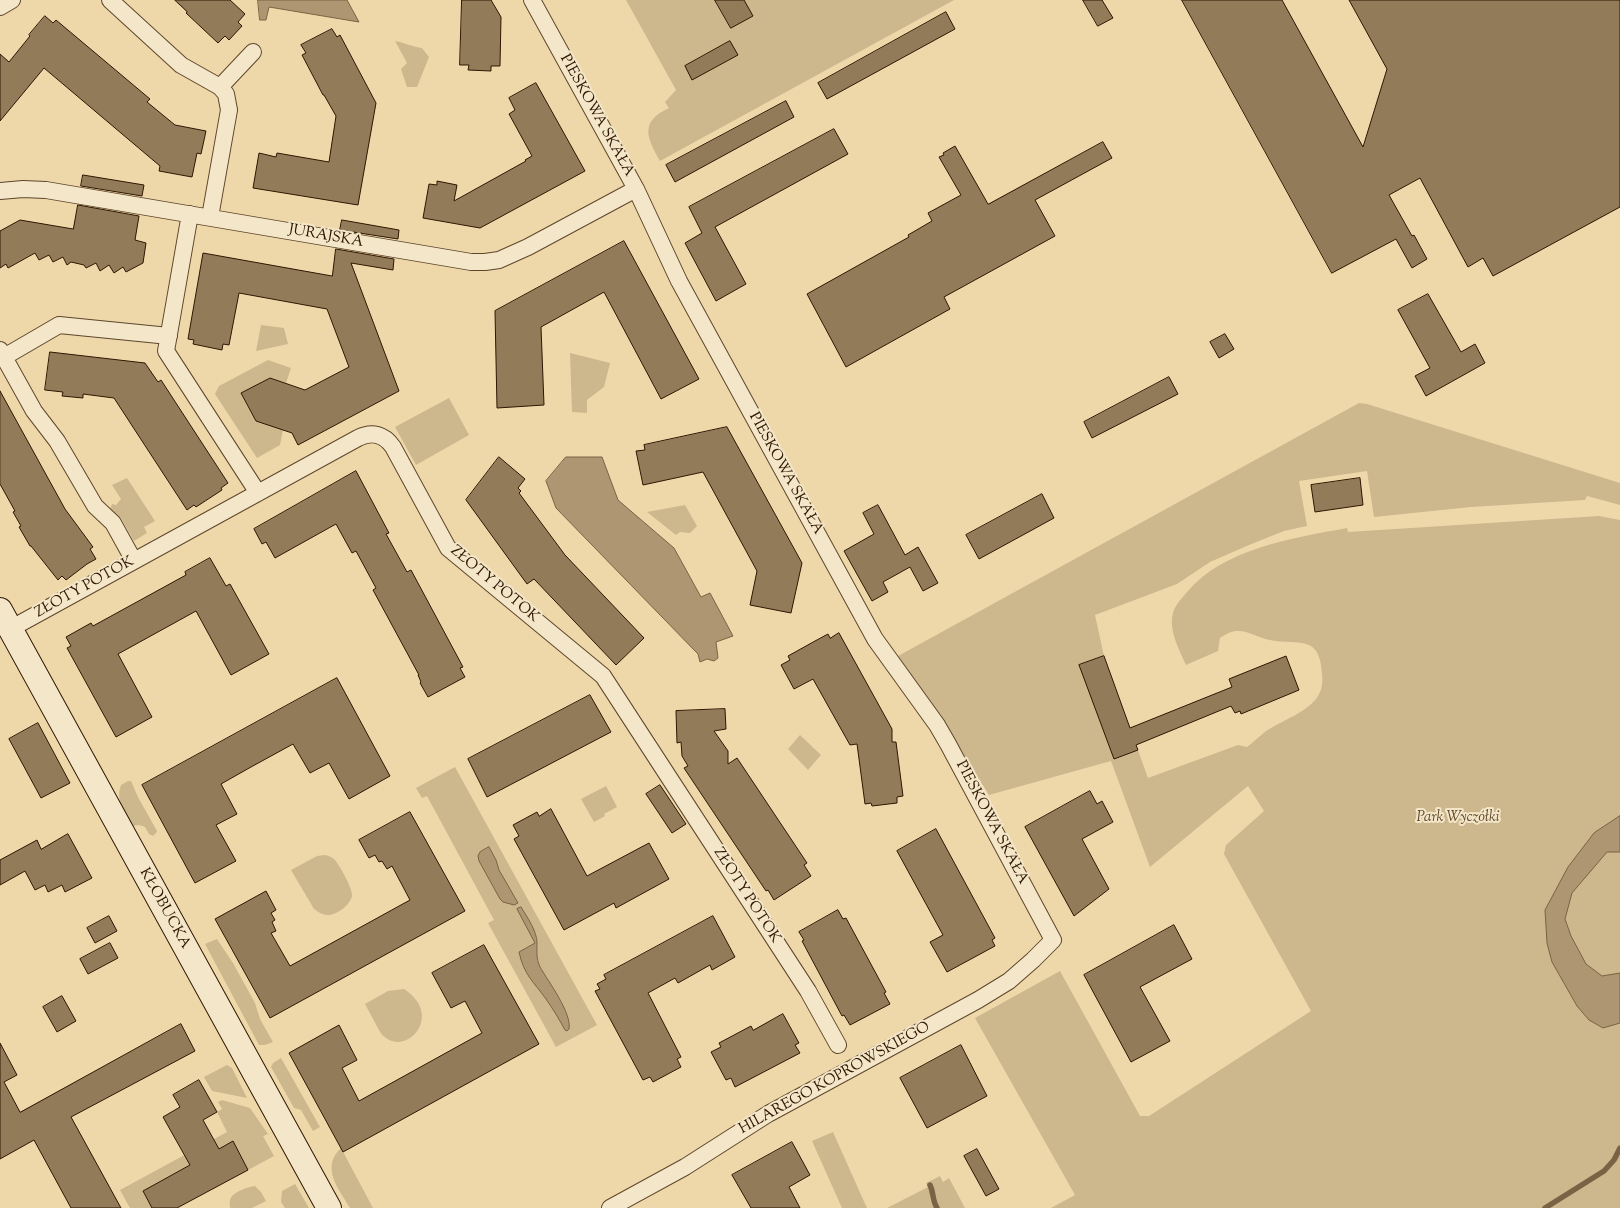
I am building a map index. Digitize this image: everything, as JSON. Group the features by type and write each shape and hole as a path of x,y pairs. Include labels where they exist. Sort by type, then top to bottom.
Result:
{"street":[{"path":"0,7 12,0"},
{"path":"110,0 181,66 220,86 226,94 229,110 210,217"},
{"name":"PIESKOWA SKAŁA","path":"532,0 636,189 680,281 875,639 937,725 1053,940"},
{"path":"220,86 253,52"},
{"name":"JURAJSKA","path":"0,191 46,190 471,262 485,262 499,260 528,247 636,189"},
{"path":"190,214 166,351 258,493"},
{"path":"134,561 113,523 94,506 57,441 34,411 2,353 59,325 169,336"},
{"name":"ZŁOTY POTOK","path":"5,619 134,561 365,435 378,435 389,442 448,548 604,676 808,991 838,1045"},
{"name":"KŁOBUCKA","path":"5,619 329,1208"},
{"name":"HILAREGO KOPROWSKIEGO","path":"610,1208 685,1167 768,1114 978,1000 1009,981 1053,940"}],"green space":[{"path":"626,0 954,0 660,161 649,138 648,131 653,119 659,113 669,108 665,102 676,90"},
{"path":"395,41 422,48 429,57 417,87 407,87 401,69 407,63"},
{"path":"261,325 284,328 288,344 256,351"},
{"path":"570,353 610,363 604,387 587,400 587,413 572,412"},
{"path":"268,360 291,368 286,383 270,378 241,393 256,421 283,430 280,445 257,458 215,394 219,386"},
{"path":"449,398 469,435 416,465 395,427"},
{"name":"Park Wyczółki","path":"1359,403 1620,483 1620,505 1587,496 1585,500 1471,507 1374,517 1367,471 1299,481 1307,526 1284,531 1249,545 1210,562 1177,584 1095,615 1104,656 1148,778 1238,745 1247,747 1268,730 1306,708 1316,699 1321,690 1320,661 1317,652 1312,647 1306,644 1270,640 1240,631 1234,631 1220,638 1218,651 1186,665 1173,631 1172,617 1174,610 1187,592 1202,577 1220,565 1261,547 1347,528 1348,532 1599,516 1620,520 1620,1208 1051,1208 1075,1195 975,1018 1060,971 1140,1116 1149,1116 1311,1011 1224,854 1226,845 1264,811 1248,786 1150,867 1111,761 989,795 933,705 898,656"},
{"path":"127,478 155,521 144,527 147,533 134,541 121,518 110,510 112,504 116,505 121,499 112,485"},
{"path":"685,505 697,526 690,533 680,532 676,535 647,512"},
{"path":"800,735 821,755 808,770 788,749"},
{"path":"455,767 597,1025 556,1047 488,923 494,920 427,796 422,798 416,788"},
{"path":"131,781 157,831 153,836 149,834 145,827 133,826 122,807 119,791 121,785"},
{"path":"606,786 617,807 594,822 581,799"},
{"path":"325,855 335,860 343,872 352,893 349,903 343,909 328,915 314,909 291,870 317,856"},
{"path":"217,939 233,963 255,1003 260,1019 273,1042 259,1045 205,944"},
{"path":"404,989 416,1000 421,1012 421,1023 409,1039 399,1042 389,1040 380,1032 365,1004 388,991"},
{"path":"281,1058 320,1127 313,1131 301,1110 294,1108 271,1067 273,1063"},
{"path":"227,1065 232,1068 247,1098 212,1091 204,1077"},
{"path":"222,1100 250,1108 268,1134 263,1136 274,1156 248,1170 232,1142 143,1191 152,1208 130,1208 120,1190 227,1132 217,1112 222,1109 218,1102"},
{"path":"833,1132 867,1208 842,1208 812,1141"},
{"path":"341,1148 373,1208 350,1208 337,1186 332,1171 332,1163"},
{"path":"940,1176 943,1182 949,1178 965,1208 887,1208 928,1187 926,1183"},
{"path":"295,1184 309,1208 285,1208 281,1202 282,1191"},
{"path":"255,1186 266,1201 252,1208 230,1208 231,1197 237,1192"}],"shaded area":[{"path":"258,0 347,0 359,22 269,7 266,20 260,20"},
{"path":"566,457 602,457 618,500 674,548 701,597 710,593 733,636 716,642 718,658 714,661 707,659 700,662 698,654 556,508 546,481"},
{"path":"1620,816 1620,852 1607,852 1572,893 1565,919 1571,936 1586,964 1602,976 1620,973 1620,1023 1603,1028 1589,1020 1577,1006 1552,962 1547,943 1545,910 1568,867 1594,833"},
{"path":"489,847 499,870 518,903 514,905 503,902 500,899 479,861 478,856 480,852"},
{"path":"521,907 535,934 537,958 540,967 559,997 567,1015 569,1029 567,1031 524,967 519,952 535,943 517,909"}],"building":[{"path":"175,0 230,0 245,14 238,22 242,26 229,40 225,36 218,43"},
{"path":"462,0 491,0 501,17 500,66 491,66 491,71 468,70 469,65 460,65"},
{"path":"715,0 744,0 753,16 731,28"},
{"path":"1083,0 1102,0 1113,18 1098,26"},
{"path":"1182,0 1282,0 1363,147 1387,69 1349,0 1620,0 1620,207 1493,276 1483,258 1468,267 1420,178 1389,195 1427,259 1412,268 1396,239 1332,273"},
{"path":"946,12 955,29 827,99 818,83"},
{"path":"45,16 53,23 56,20 150,99 147,102 175,125 206,131 201,154 197,153 192,177 159,171 160,166 44,68 0,121 0,54 9,62"},
{"path":"332,29 337,37 340,35 376,103 358,205 253,188 259,153 276,157 277,153 329,162 336,116 302,55 306,53 301,45"},
{"path":"730,41 738,55 692,80 685,66"},
{"path":"536,83 585,171 480,228 423,218 429,184 437,185 437,181 457,185 454,201 532,156 509,114 515,110 509,98"},
{"path":"786,101 794,117 675,182 666,165"},
{"path":"834,129 848,154 715,227 746,284 716,301 685,243 702,233 689,207"},
{"path":"1103,142 1112,158 1035,200 1055,236 944,297 950,309 846,367 807,294 909,237 908,235 932,221 928,213 961,195 939,157 944,155 943,153 955,146 988,204"},
{"path":"83,175 144,185 142,196 81,186"},
{"path":"78,205 139,216 135,240 146,243 143,263 126,272 123,267 114,273 109,265 100,271 96,263 86,268 84,265 71,262 67,265 63,257 53,262 49,255 39,260 35,253 8,268 6,264 0,268 0,231 20,220 73,229"},
{"path":"342,220 399,230 398,239 340,230"},
{"path":"624,241 699,379 661,399 604,292 541,327 544,405 497,408 495,311"},
{"path":"336,249 394,259 393,270 351,263 399,391 298,445 292,433 256,421 241,393 270,378 305,390 349,367 327,309 239,293 229,345 223,344 222,350 193,344 194,340 188,339 203,253 332,276"},
{"path":"1428,294 1461,352 1475,344 1485,363 1426,396 1415,376 1430,368 1398,310"},
{"path":"1225,334 1234,349 1219,358 1210,342"},
{"path":"50,352 145,363 158,382 161,380 228,483 221,488 222,490 196,507 194,505 187,510 114,398 83,394 83,398 62,396 63,392 45,390"},
{"path":"1169,377 1178,394 1092,438 1084,422"},
{"path":"0,391 65,509 93,547 90,549 96,559 66,580 62,576 58,580 30,546 19,527 21,526 13,512 15,511 0,484"},
{"path":"727,427 802,563 791,613 750,605 757,571 703,472 643,485 636,451 645,450 644,445"},
{"path":"499,457 525,479 518,488 521,491 519,493 565,555 644,638 616,665 534,579 527,584 466,500"},
{"path":"356,471 389,533 386,534 407,572 411,570 463,667 460,668 465,677 428,697 420,683 419,675 373,590 376,588 356,551 352,553 336,524 275,558 266,542 262,544 254,529"},
{"path":"1360,478 1363,505 1315,512 1311,485"},
{"path":"1042,494 1054,518 979,559 966,535"},
{"path":"878,505 905,555 918,547 938,583 923,591 910,567 883,582 888,592 872,601 844,551 874,534 863,513"},
{"path":"210,558 226,586 230,584 269,654 231,675 196,611 118,654 152,717 116,737 67,648 71,646 66,637 91,623 93,626 186,575 185,572"},
{"path":"839,633 892,729 892,742 896,742 903,796 897,797 897,803 872,806 871,803 865,804 857,744 850,745 813,679 794,689 781,665 790,660 788,656 815,641 828,634 830,638"},
{"path":"1104,656 1130,728 1232,687 1229,679 1286,656 1299,690 1241,714 1240,711 1235,713 1231,706 1136,745 1138,750 1114,759 1079,665"},
{"path":"337,678 390,776 349,799 329,763 310,773 293,744 251,767 221,784 237,814 216,825 236,861 195,883 142,785"},
{"path":"590,695 611,732 487,797 468,759"},
{"path":"725,709 726,729 714,731 728,751 728,764 737,758 807,863 804,865 811,876 774,900 768,890 766,891 684,768 688,766 682,756 681,742 677,743 676,711"},
{"path":"38,723 70,783 41,798 9,739"},
{"path":"660,785 686,824 672,833 646,794"},
{"path":"1090,791 1097,804 1102,801 1113,822 1082,839 1109,889 1074,916 1025,827"},
{"path":"551,809 587,876 649,843 669,879 616,908 614,903 564,930 514,839 519,836 513,825 537,812 539,816"},
{"path":"410,812 465,911 270,1018 215,919 266,891 276,910 271,913 275,920 272,922 276,931 271,933 290,966 410,900 392,866 387,869 382,861 379,862 375,855 369,858 359,840"},
{"path":"936,829 995,938 992,940 995,946 947,972 930,942 943,935 897,851"},
{"path":"68,834 92,878 65,892 62,885 48,892 45,885 35,890 25,871 0,885 0,860 37,840 41,849"},
{"path":"838,910 843,919 846,918 886,992 884,993 890,1004 850,1025 844,1015 842,1016 799,932"},
{"path":"109,916 117,931 95,943 87,928"},
{"path":"713,916 735,957 712,970 710,965 678,983 675,978 648,993 681,1057 677,1059 681,1067 653,1082 650,1077 643,1080 595,991 600,989 597,984 606,979 604,975"},
{"path":"1174,925 1192,959 1140,987 1170,1041 1131,1062 1084,975"},
{"path":"110,943 118,958 88,974 80,959"},
{"path":"484,945 539,1044 343,1152 289,1053 339,1025 357,1060 342,1068 359,1101 482,1033 465,1001 451,1008 432,973"},
{"path":"62,996 76,1021 57,1032 43,1007"},
{"path":"783,1014 799,1043 795,1045 800,1053 735,1087 731,1078 726,1080 711,1052 721,1047 719,1043 751,1026 753,1030"},
{"path":"181,1024 195,1051 71,1117 121,1208 71,1208 34,1140 0,1159 0,1043 17,1075 4,1082 20,1112"},
{"path":"961,1045 987,1096 927,1128 900,1078"},
{"path":"199,1080 217,1112 203,1120 219,1149 233,1141 248,1170 177,1208 152,1208 143,1191 190,1165 163,1117 180,1107 173,1095"},
{"path":"792,1142 810,1175 789,1187 800,1208 751,1208 732,1175"},
{"path":"977,1149 999,1189 986,1196 964,1156"}],"waterway":[{"path":"1545,1208 1604,1171 1614,1160 1620,1148"},
{"path":"930,1185 937,1208"}]}
